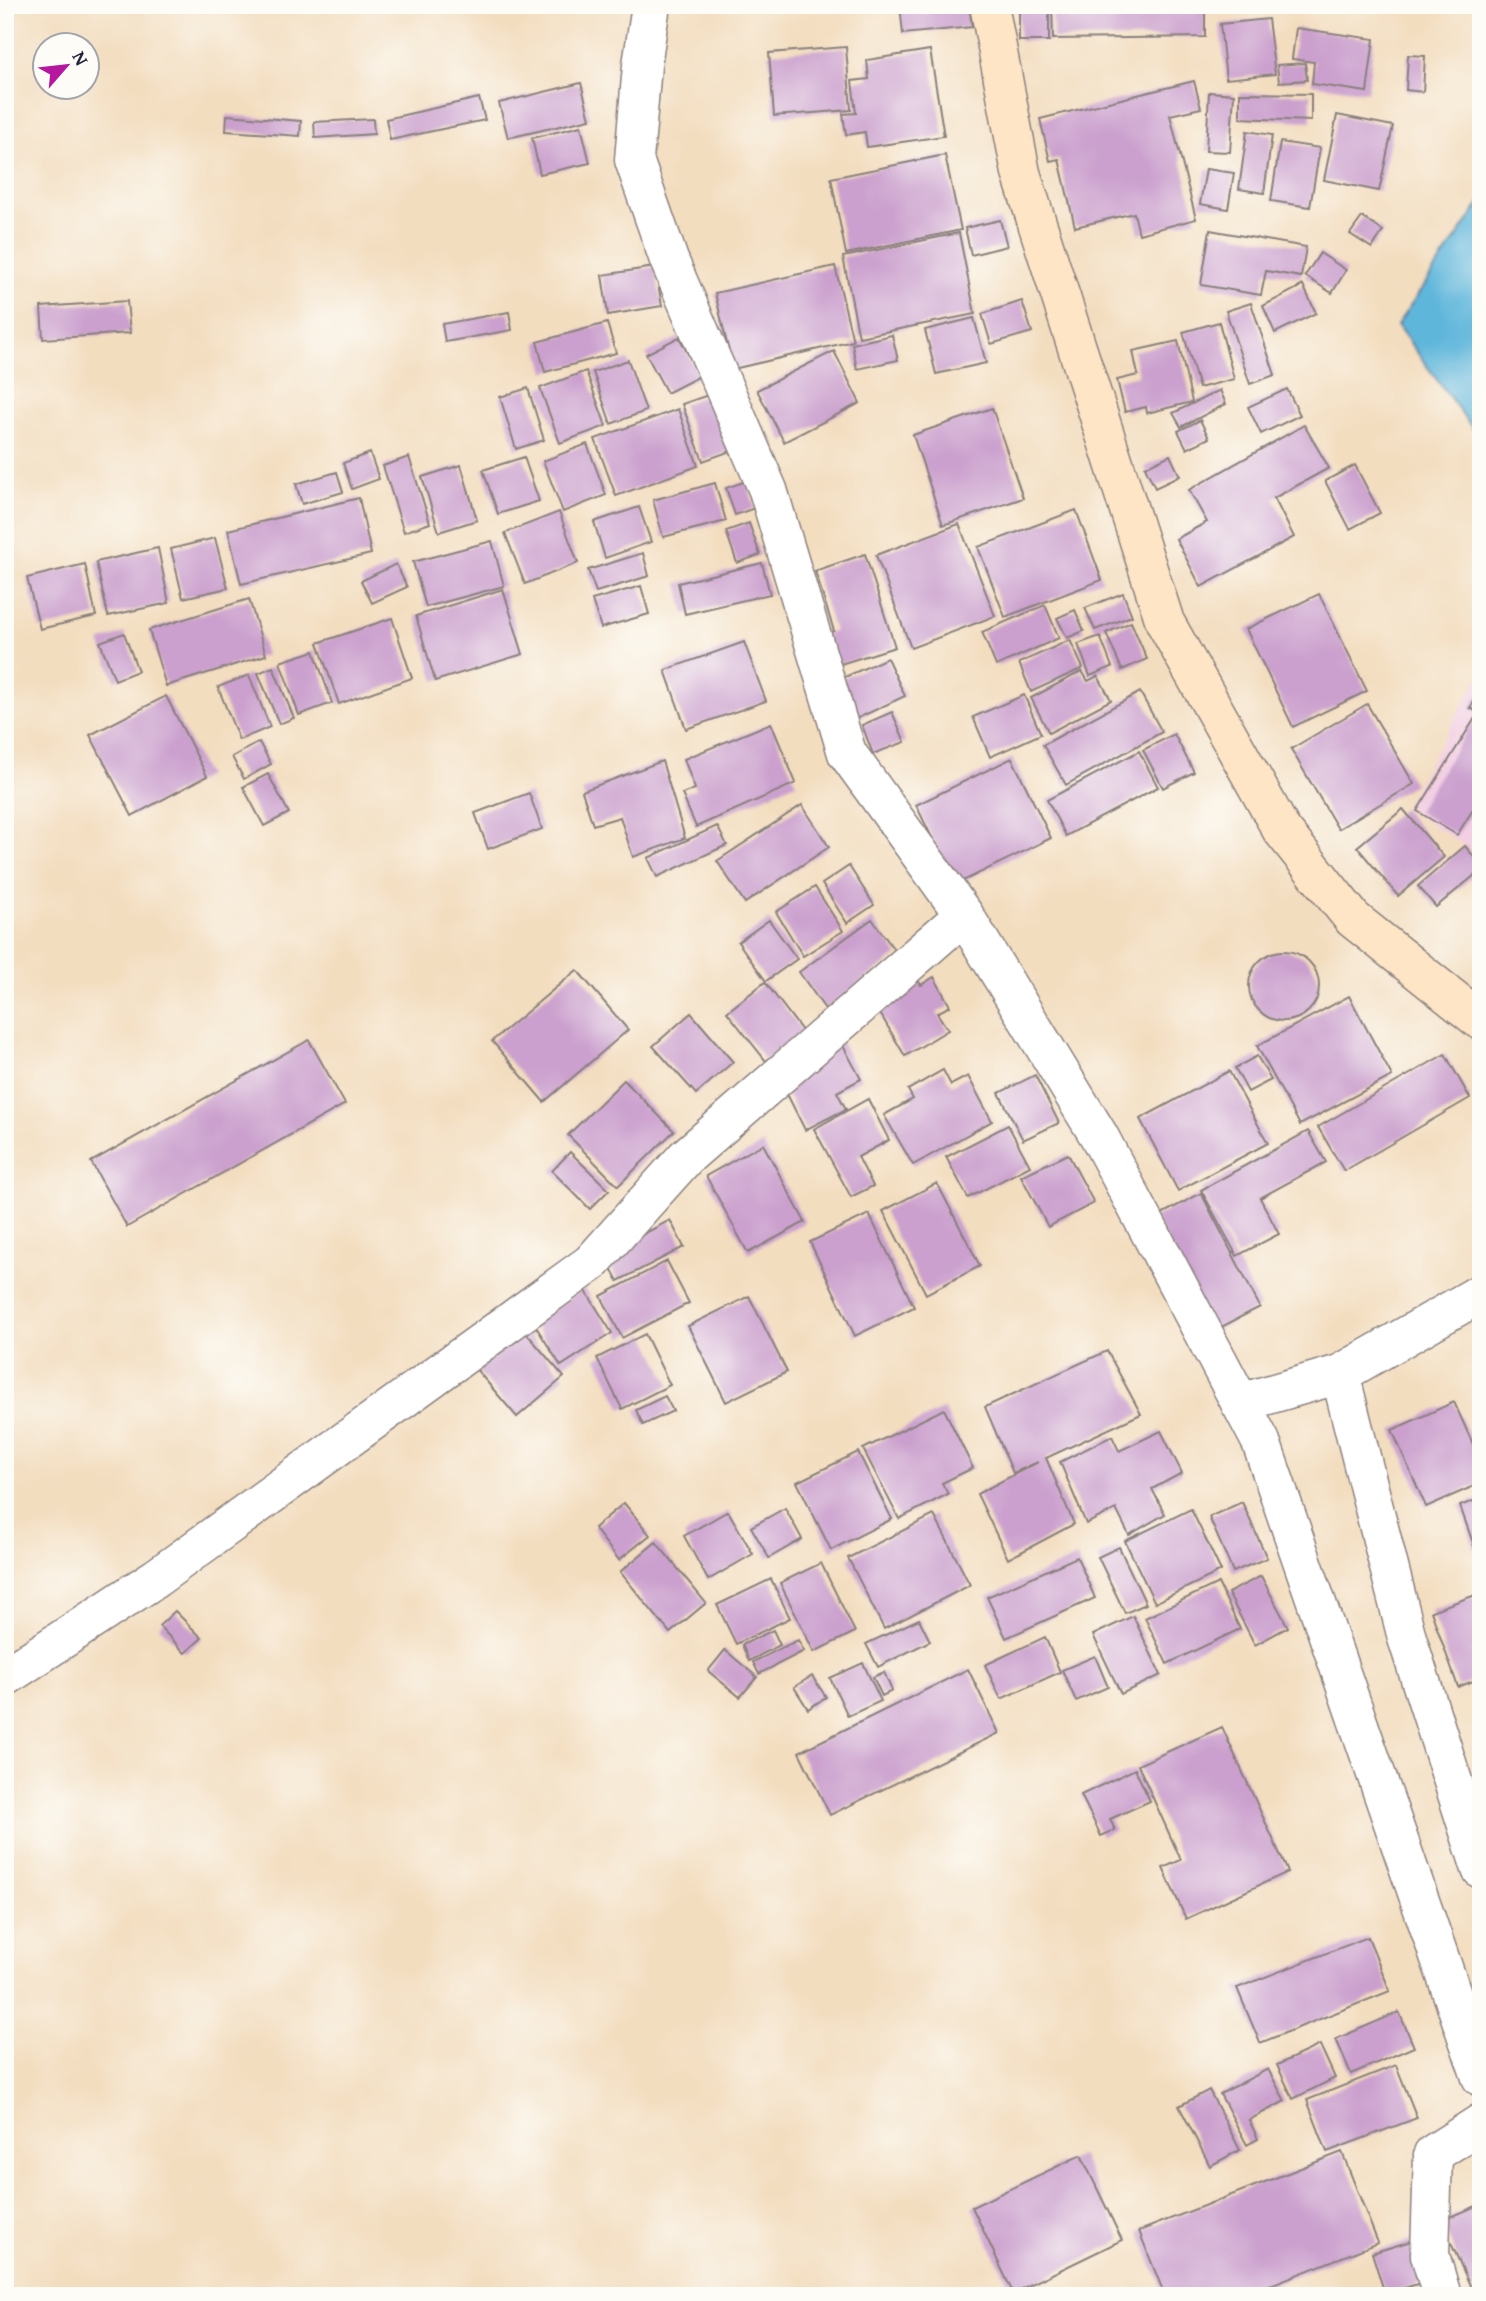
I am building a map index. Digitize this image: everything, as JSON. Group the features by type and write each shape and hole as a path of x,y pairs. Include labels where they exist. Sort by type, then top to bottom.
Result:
{"street":[{"path":"651,5 642,65 634,160 669,260 768,490 847,753 964,915 1099,1136 1261,1442 1481,2077"},
{"path":"989,5 1021,173 1165,622 1281,829 1353,919 1481,1021"},
{"path":"5,1677 156,1578 591,1263 686,1157 964,915"},
{"path":"1240,1403 1340,1374 1481,1293"},
{"path":"1340,1374 1407,1638 1481,1869"},
{"path":"1442,2296 1430,2255 1433,2154 1481,2123"}],"shaded area":[{"path":"1481,674 1481,856 1404,807"}],"water":[{"path":"1481,202 1481,440 1397,325"}],"building":[{"path":"900,5 969,5 972,27 903,34"},
{"path":"1019,5 1049,5 1049,41 1019,41"},
{"path":"1052,5 1205,5 1205,37 1053,39"},
{"path":"1268,19 1275,74 1226,79 1220,24"},
{"path":"1296,28 1374,39 1367,92 1312,84 1314,62 1292,59"},
{"path":"846,47 851,110 774,116 769,53"},
{"path":"930,50 944,136 867,147 865,132 846,135 843,114 856,113 852,81 869,79 867,60"},
{"path":"1408,55 1425,56 1423,92 1406,90"},
{"path":"1305,63 1307,80 1279,82 1277,65"},
{"path":"1194,81 1201,108 1170,115 1196,219 1139,234 1134,213 1075,227 1059,159 1050,161 1040,119"},
{"path":"581,83 590,119 508,138 499,103"},
{"path":"1209,92 1234,94 1230,152 1206,151"},
{"path":"1240,93 1311,94 1311,121 1240,118"},
{"path":"479,98 485,120 390,140 386,119"},
{"path":"227,115 301,121 300,136 226,131"},
{"path":"1337,115 1393,126 1379,191 1324,180"},
{"path":"373,119 374,134 315,138 314,122"},
{"path":"581,126 590,163 540,174 532,138"},
{"path":"1247,131 1272,135 1264,193 1239,189"},
{"path":"1280,142 1320,148 1310,207 1271,201"},
{"path":"945,155 961,230 846,254 831,178"},
{"path":"1206,169 1234,173 1228,209 1200,204"},
{"path":"1362,217 1383,231 1372,248 1350,234"},
{"path":"1000,220 1007,246 971,255 965,228"},
{"path":"1210,230 1306,247 1301,277 1266,271 1261,295 1201,285"},
{"path":"959,233 975,314 859,337 843,257"},
{"path":"1320,253 1346,270 1332,293 1305,276"},
{"path":"835,266 853,341 733,369 715,293"},
{"path":"655,267 662,306 608,315 602,275"},
{"path":"1303,285 1316,313 1275,333 1263,306"},
{"path":"127,301 130,333 43,339 41,307"},
{"path":"1022,301 1032,332 991,344 982,314"},
{"path":"1251,303 1275,375 1250,384 1226,311"},
{"path":"509,312 512,330 445,342 442,324"},
{"path":"974,318 986,363 936,374 925,330"},
{"path":"1219,322 1234,379 1199,388 1183,332"},
{"path":"607,323 616,353 545,372 537,342"},
{"path":"892,335 898,360 857,369 852,344"},
{"path":"679,337 700,376 667,393 646,354"},
{"path":"1178,341 1192,402 1147,413 1146,407 1125,412 1117,380 1138,375 1133,351"},
{"path":"834,351 860,403 784,442 757,390"},
{"path":"628,360 646,411 611,424 593,372"},
{"path":"586,371 606,426 560,443 540,388"},
{"path":"528,388 544,440 516,449 500,397"},
{"path":"1287,389 1300,415 1261,434 1248,407"},
{"path":"1220,390 1226,404 1181,427 1173,413"},
{"path":"711,394 731,451 703,461 682,404"},
{"path":"992,408 1023,498 943,525 913,435"},
{"path":"678,409 698,466 616,496 595,439"},
{"path":"1200,420 1209,438 1187,449 1178,431"},
{"path":"1304,425 1329,468 1274,498 1294,537 1201,587 1176,539 1207,522 1189,490"},
{"path":"587,444 606,495 563,512 543,461"},
{"path":"370,453 379,479 352,489 343,463"},
{"path":"1170,455 1180,476 1155,488 1145,467"},
{"path":"409,457 430,523 404,532 383,466"},
{"path":"524,457 539,501 498,514 483,470"},
{"path":"461,465 477,520 439,532 422,477"},
{"path":"1355,465 1380,513 1350,529 1325,481"},
{"path":"337,472 343,492 302,504 296,484"},
{"path":"746,481 755,508 735,515 726,488"},
{"path":"715,483 726,521 663,537 653,500"},
{"path":"359,498 371,554 241,584 228,530"},
{"path":"639,507 651,542 605,558 594,522"},
{"path":"1076,510 1102,580 1005,617 978,547"},
{"path":"559,512 578,563 525,584 505,533"},
{"path":"749,523 760,555 737,563 726,531"},
{"path":"959,524 995,616 911,648 876,555"},
{"path":"215,538 228,588 183,598 171,549"},
{"path":"492,541 504,586 426,607 413,562"},
{"path":"158,548 169,603 108,616 96,562"},
{"path":"643,553 649,576 596,592 588,570"},
{"path":"865,554 895,647 834,666 823,635 834,631 815,571"},
{"path":"762,563 770,594 685,614 678,583"},
{"path":"85,564 96,616 40,629 27,578"},
{"path":"396,564 407,587 372,603 361,581"},
{"path":"641,586 649,614 601,628 592,600"},
{"path":"503,589 523,654 435,681 416,616"},
{"path":"1123,593 1132,616 1095,630 1085,608"},
{"path":"1319,594 1367,691 1293,727 1246,629"},
{"path":"249,599 266,655 166,686 149,630"},
{"path":"1045,605 1059,638 996,666 982,632"},
{"path":"1075,610 1084,631 1067,638 1057,618"},
{"path":"392,618 412,678 339,704 318,643"},
{"path":"1131,622 1147,659 1122,670 1106,633"},
{"path":"124,633 138,671 115,680 100,642"},
{"path":"1100,636 1112,667 1090,676 1078,644"},
{"path":"1070,640 1083,668 1031,692 1019,663"},
{"path":"744,642 766,701 686,729 665,670"},
{"path":"314,651 332,703 299,715 280,662"},
{"path":"887,658 905,696 856,719 838,680"},
{"path":"273,667 294,718 279,724 258,673"},
{"path":"1082,671 1088,681 1098,676 1111,700 1049,733 1031,698"},
{"path":"249,675 270,727 239,740 218,687"},
{"path":"1481,691 1481,714 1470,708"},
{"path":"1140,692 1162,732 1066,785 1043,745"},
{"path":"1024,695 1041,734 990,757 973,717"},
{"path":"166,696 207,776 132,816 90,735"},
{"path":"1367,704 1414,784 1338,829 1291,749"},
{"path":"892,712 905,742 873,754 862,725"},
{"path":"1477,715 1481,718 1481,797 1457,835 1417,811"},
{"path":"771,723 796,783 696,827 682,794 695,789 684,759"},
{"path":"1174,734 1194,772 1163,788 1143,750"},
{"path":"259,742 271,764 244,779 232,757"},
{"path":"1139,751 1158,787 1066,836 1047,800"},
{"path":"1012,758 1051,838 955,885 916,805"},
{"path":"662,761 685,838 633,857 620,817 593,825 582,791"},
{"path":"268,774 289,813 264,826 243,787"},
{"path":"529,793 542,829 488,849 475,813"},
{"path":"802,805 829,847 745,903 717,861"},
{"path":"1403,809 1444,857 1398,896 1357,847"},
{"path":"717,826 727,845 657,877 648,858"},
{"path":"1465,846 1481,865 1481,870 1436,907 1418,886"},
{"path":"849,866 874,905 847,923 822,884"},
{"path":"815,887 843,931 803,956 776,912"},
{"path":"872,919 898,955 825,1009 799,972"},
{"path":"769,920 797,959 766,981 738,942"},
{"path":"1284,951 1309,961 1319,986 1309,1011 1284,1021 1259,1011 1249,986 1259,961"},
{"path":"577,970 628,1030 544,1102 492,1041"},
{"path":"913,972 921,985 934,977 950,1006 937,1013 948,1030 905,1056 871,998"},
{"path":"765,982 803,1032 766,1061 727,1012"},
{"path":"1349,996 1392,1076 1300,1125 1257,1046"},
{"path":"691,1013 733,1062 696,1094 653,1046"},
{"path":"309,1040 345,1104 127,1227 91,1162"},
{"path":"841,1042 861,1079 837,1092 846,1109 805,1130 783,1086"},
{"path":"1445,1054 1470,1098 1344,1171 1318,1127"},
{"path":"1257,1056 1271,1080 1248,1092 1235,1068"},
{"path":"943,1070 951,1085 968,1076 992,1121 913,1165 884,1115 913,1099 908,1090"},
{"path":"1229,1071 1268,1143 1178,1191 1140,1119"},
{"path":"1035,1075 1059,1123 1023,1140 999,1093"},
{"path":"624,1080 674,1131 618,1186 568,1135"},
{"path":"868,1099 889,1140 858,1157 873,1186 851,1197 814,1129"},
{"path":"1008,1125 1030,1166 968,1198 946,1157"},
{"path":"1308,1131 1326,1162 1260,1198 1279,1234 1237,1256 1201,1190"},
{"path":"763,1144 805,1222 748,1253 706,1176"},
{"path":"570,1152 609,1190 590,1209 552,1171"},
{"path":"1068,1154 1094,1203 1048,1227 1021,1176"},
{"path":"937,1183 980,1266 926,1294 883,1211"},
{"path":"1201,1193 1260,1307 1214,1331 1154,1218"},
{"path":"869,1214 914,1307 855,1336 810,1242"},
{"path":"670,1220 684,1247 618,1281 604,1255"},
{"path":"667,1261 689,1303 622,1338 601,1296"},
{"path":"584,1288 612,1333 561,1366 533,1322"},
{"path":"749,1296 787,1372 726,1402 688,1326"},
{"path":"522,1328 564,1377 517,1417 475,1368"},
{"path":"645,1334 670,1385 622,1409 597,1358"},
{"path":"1107,1351 1141,1414 1046,1458 1074,1524 1008,1559 977,1494 1038,1462 1013,1473 985,1407"},
{"path":"665,1396 673,1411 643,1425 636,1410"},
{"path":"1454,1402 1476,1451 1481,1449 1481,1483 1426,1507 1392,1430"},
{"path":"944,1409 973,1468 942,1483 948,1494 899,1519 863,1449"},
{"path":"1161,1431 1182,1473 1152,1489 1165,1514 1129,1535 1116,1509 1086,1524 1060,1462 1112,1436 1119,1451"},
{"path":"858,1452 892,1519 831,1550 797,1482"},
{"path":"1481,1498 1481,1563 1480,1563 1460,1506"},
{"path":"1242,1502 1267,1558 1233,1572 1209,1517"},
{"path":"624,1503 650,1535 619,1560 594,1528"},
{"path":"785,1508 802,1539 769,1558 751,1527"},
{"path":"1191,1509 1221,1571 1155,1603 1125,1541"},
{"path":"728,1511 753,1554 708,1580 684,1536"},
{"path":"934,1515 970,1585 884,1629 848,1558"},
{"path":"656,1542 706,1603 670,1633 620,1572"},
{"path":"1119,1547 1146,1604 1125,1613 1098,1557"},
{"path":"1077,1557 1095,1598 1006,1638 987,1597"},
{"path":"821,1563 855,1632 814,1652 780,1583"},
{"path":"1261,1576 1288,1627 1255,1645 1228,1593"},
{"path":"771,1579 790,1618 736,1644 717,1605"},
{"path":"1218,1583 1240,1629 1167,1664 1145,1618"},
{"path":"1481,1593 1481,1678 1458,1687 1431,1611"},
{"path":"175,1611 202,1638 185,1653 159,1626"},
{"path":"1133,1616 1161,1675 1121,1694 1093,1635"},
{"path":"919,1619 930,1641 878,1667 866,1644"},
{"path":"773,1630 780,1645 749,1661 742,1645"},
{"path":"1045,1637 1060,1672 1001,1699 985,1665"},
{"path":"798,1640 804,1651 759,1674 753,1662"},
{"path":"725,1650 757,1677 740,1697 708,1671"},
{"path":"1095,1656 1108,1687 1076,1701 1062,1670"},
{"path":"863,1663 881,1701 848,1716 830,1678"},
{"path":"968,1669 999,1733 830,1815 799,1752"},
{"path":"884,1672 892,1691 882,1696 873,1677"},
{"path":"812,1676 826,1697 808,1709 794,1687"},
{"path":"1222,1727 1288,1872 1186,1919 1163,1868 1181,1860 1138,1765"},
{"path":"1135,1769 1150,1801 1110,1819 1115,1830 1101,1836 1081,1795"},
{"path":"1368,1937 1390,1991 1260,2043 1237,1988"},
{"path":"1399,2012 1414,2047 1351,2074 1336,2039"},
{"path":"1320,2045 1335,2078 1293,2099 1277,2065"},
{"path":"1396,2065 1417,2118 1327,2152 1307,2100"},
{"path":"1268,2069 1285,2101 1249,2120 1258,2139 1247,2145 1220,2094"},
{"path":"1209,2090 1240,2150 1210,2166 1179,2106"},
{"path":"1342,2152 1378,2243 1242,2296 1165,2296 1139,2231"},
{"path":"1081,2155 1122,2240 1013,2293 972,2207"},
{"path":"1481,2204 1481,2289 1473,2292 1441,2221"},
{"path":"1411,2241 1424,2282 1385,2294 1372,2253"}]}
